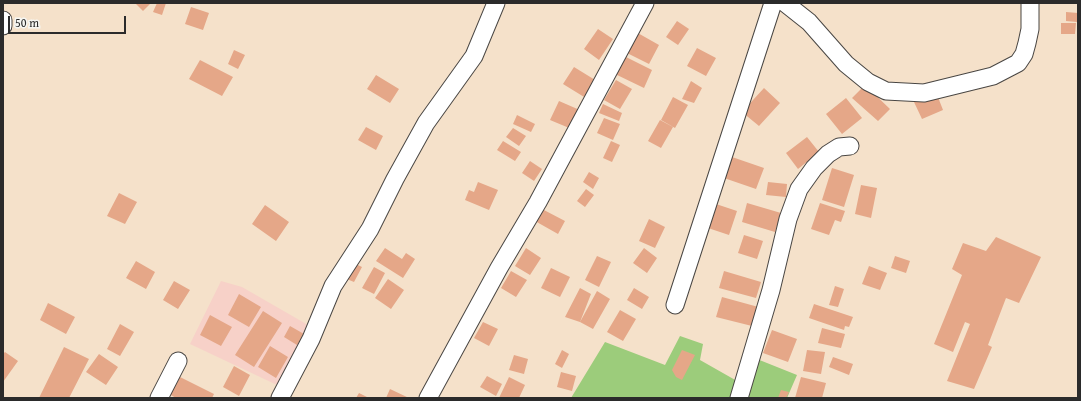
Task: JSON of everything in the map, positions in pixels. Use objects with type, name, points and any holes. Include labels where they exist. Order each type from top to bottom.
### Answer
[{"type":"street","points":[[280,398],[311,339],[333,286],[370,229],[395,179],[426,123],[474,56],[496,3]]},
{"type":"street","points":[[428,398],[499,268],[542,195],[645,3]]},
{"type":"street","points":[[675,305],[773,3]]},
{"type":"street","points":[[785,3],[809,22],[846,64],[868,82],[886,91],[924,93],[993,76],[1018,63],[1024,54],[1030,29],[1030,3]]},
{"type":"street","points":[[3,20],[3,26]]},
{"type":"street","points":[[739,398],[771,290],[788,219],[798,189],[814,168],[828,154],[839,147],[850,146]]},
{"type":"street","points":[[159,398],[178,361]]},
{"type":"shaded area","points":[[221,281],[242,287],[308,325],[304,341],[277,385],[190,344]]},
{"type":"green space","points":[[680,336],[703,344],[700,360],[737,381],[735,398],[571,398],[605,342],[665,365]]},
{"type":"green space","points":[[757,359],[797,375],[787,398],[744,398]]},
{"type":"building","points":[[135,3],[151,3],[143,11]]},
{"type":"building","points":[[157,3],[166,3],[162,15],[153,12]]},
{"type":"building","points":[[191,7],[209,13],[203,30],[185,24]]},
{"type":"building","points":[[1066,12],[1078,13],[1077,22],[1066,21]]},
{"type":"building","points":[[677,21],[689,29],[678,45],[666,37]]},
{"type":"building","points":[[1061,23],[1076,23],[1075,34],[1061,34]]},
{"type":"building","points":[[598,29],[613,39],[599,60],[584,49]]},
{"type":"building","points":[[636,32],[659,45],[649,64],[625,52]]},
{"type":"building","points":[[697,48],[716,58],[706,76],[687,66]]},
{"type":"building","points":[[234,50],[245,55],[238,69],[228,64]]},
{"type":"building","points":[[624,56],[652,70],[644,88],[615,74]]},
{"type":"building","points":[[200,60],[233,77],[222,96],[189,79]]},
{"type":"building","points":[[574,67],[600,83],[589,100],[563,84]]},
{"type":"building","points":[[376,75],[399,89],[390,103],[367,89]]},
{"type":"building","points":[[616,80],[632,89],[620,109],[604,100]]},
{"type":"building","points":[[691,81],[702,88],[694,103],[682,99]]},
{"type":"building","points":[[865,85],[890,109],[878,121],[852,98]]},
{"type":"building","points":[[764,88],[780,103],[759,126],[742,112]]},
{"type":"building","points":[[936,92],[943,110],[922,119],[914,102]]},
{"type":"building","points":[[673,97],[688,105],[675,128],[661,120]]},
{"type":"building","points":[[846,98],[862,118],[842,134],[826,114]]},
{"type":"building","points":[[559,101],[582,111],[574,130],[550,120]]},
{"type":"building","points":[[603,104],[622,113],[619,121],[599,113]]},
{"type":"building","points":[[517,115],[535,124],[531,132],[513,124]]},
{"type":"building","points":[[604,118],[620,124],[613,140],[597,133]]},
{"type":"building","points":[[660,120],[673,127],[661,148],[648,141]]},
{"type":"building","points":[[366,127],[383,136],[376,150],[358,140]]},
{"type":"building","points":[[513,128],[526,136],[519,146],[506,137]]},
{"type":"building","points":[[807,137],[819,152],[798,169],[786,153]]},
{"type":"building","points":[[503,141],[521,152],[515,161],[497,150]]},
{"type":"building","points":[[611,141],[620,145],[612,162],[603,158]]},
{"type":"building","points":[[732,157],[764,168],[756,189],[724,178]]},
{"type":"building","points":[[530,161],[542,169],[534,181],[522,173]]},
{"type":"building","points":[[832,168],[854,175],[844,207],[822,200]]},
{"type":"building","points":[[589,172],[599,178],[593,189],[583,182]]},
{"type":"building","points":[[478,182],[498,190],[489,210],[465,200],[469,190],[474,192]]},
{"type":"building","points":[[768,182],[787,184],[786,197],[766,195]]},
{"type":"building","points":[[861,185],[877,188],[871,218],[855,214]]},
{"type":"building","points":[[586,189],[594,195],[585,207],[577,201]]},
{"type":"building","points":[[119,193],[137,202],[125,224],[107,216]]},
{"type":"building","points":[[747,203],[781,213],[775,232],[742,222]]},
{"type":"building","points":[[820,203],[845,211],[841,222],[835,220],[829,235],[811,229]]},
{"type":"building","points":[[716,204],[737,211],[729,235],[708,228]]},
{"type":"building","points":[[265,205],[289,222],[276,241],[252,224]]},
{"type":"building","points":[[542,209],[565,221],[558,234],[535,221]]},
{"type":"building","points":[[649,219],[665,227],[655,248],[639,241]]},
{"type":"building","points":[[744,235],[763,241],[757,259],[738,253]]},
{"type":"building","points":[[996,237],[1041,257],[1019,303],[1006,298],[988,345],[992,347],[974,389],[947,381],[970,324],[965,322],[953,352],[934,344],[962,275],[952,269],[963,243],[986,251]]},
{"type":"building","points":[[385,248],[402,259],[406,253],[415,259],[403,278],[376,261]]},
{"type":"building","points":[[526,248],[541,258],[530,275],[515,266]]},
{"type":"building","points":[[644,248],[657,258],[647,273],[633,263]]},
{"type":"building","points":[[597,256],[611,262],[599,287],[585,280]]},
{"type":"building","points":[[895,256],[910,261],[906,273],[891,268]]},
{"type":"building","points":[[136,261],[155,272],[146,289],[126,278]]},
{"type":"building","points":[[350,261],[362,267],[354,282],[342,277]]},
{"type":"building","points":[[869,266],[887,273],[880,290],[862,284]]},
{"type":"building","points":[[374,267],[385,273],[374,294],[362,288]]},
{"type":"building","points":[[551,268],[570,277],[560,297],[541,288]]},
{"type":"building","points":[[511,271],[527,280],[516,297],[501,288]]},
{"type":"building","points":[[724,271],[761,282],[756,298],[719,288]]},
{"type":"building","points":[[388,279],[404,290],[391,309],[375,298]]},
{"type":"building","points":[[174,281],[190,290],[178,309],[163,300]]},
{"type":"building","points":[[835,286],[844,289],[838,307],[829,305]]},
{"type":"building","points":[[580,288],[591,294],[580,322],[565,317]]},
{"type":"building","points":[[634,288],[649,297],[642,309],[627,300]]},
{"type":"building","points":[[597,291],[610,299],[593,329],[580,322]]},
{"type":"building","points":[[239,294],[261,307],[249,327],[228,315]]},
{"type":"building","points":[[722,297],[762,308],[756,327],[716,317]]},
{"type":"building","points":[[48,303],[75,317],[66,334],[40,320]]},
{"type":"building","points":[[814,304],[853,317],[849,327],[845,326],[844,330],[809,318]]},
{"type":"building","points":[[620,310],[636,319],[623,341],[607,332]]},
{"type":"building","points":[[263,311],[282,323],[254,367],[235,355]]},
{"type":"building","points":[[210,315],[232,327],[221,346],[200,335]]},
{"type":"building","points":[[483,322],[498,329],[489,346],[474,338]]},
{"type":"building","points":[[120,324],[134,332],[120,356],[107,349]]},
{"type":"building","points":[[290,326],[304,334],[297,345],[284,337]]},
{"type":"building","points":[[822,328],[845,334],[841,348],[818,343]]},
{"type":"building","points":[[772,330],[797,339],[788,362],[763,353]]},
{"type":"building","points":[[270,346],[288,357],[276,378],[258,367]]},
{"type":"building","points":[[64,347],[89,359],[69,398],[39,398]]},
{"type":"building","points":[[562,350],[569,354],[562,368],[555,364]]},
{"type":"building","points":[[682,350],[695,355],[682,380],[676,377],[672,370]]},
{"type":"building","points":[[807,350],[825,352],[821,374],[803,371]]},
{"type":"building","points":[[5,352],[18,361],[3,382],[3,354]]},
{"type":"building","points":[[99,354],[118,367],[106,385],[86,372]]},
{"type":"building","points":[[514,355],[528,359],[524,374],[509,370]]},
{"type":"building","points":[[833,357],[853,364],[849,375],[829,367]]},
{"type":"building","points":[[234,366],[250,375],[239,396],[223,387]]},
{"type":"building","points":[[561,372],[576,376],[572,391],[557,387]]},
{"type":"building","points":[[178,376],[214,394],[212,398],[176,398],[169,394]]},
{"type":"building","points":[[487,376],[502,384],[496,396],[480,387]]},
{"type":"building","points":[[509,377],[525,385],[519,398],[499,398]]},
{"type":"building","points":[[801,377],[826,383],[822,398],[795,398]]},
{"type":"building","points":[[390,389],[409,398],[386,398]]},
{"type":"building","points":[[781,390],[789,392],[786,398],[778,398]]},
{"type":"building","points":[[359,393],[369,398],[356,398]]}]
